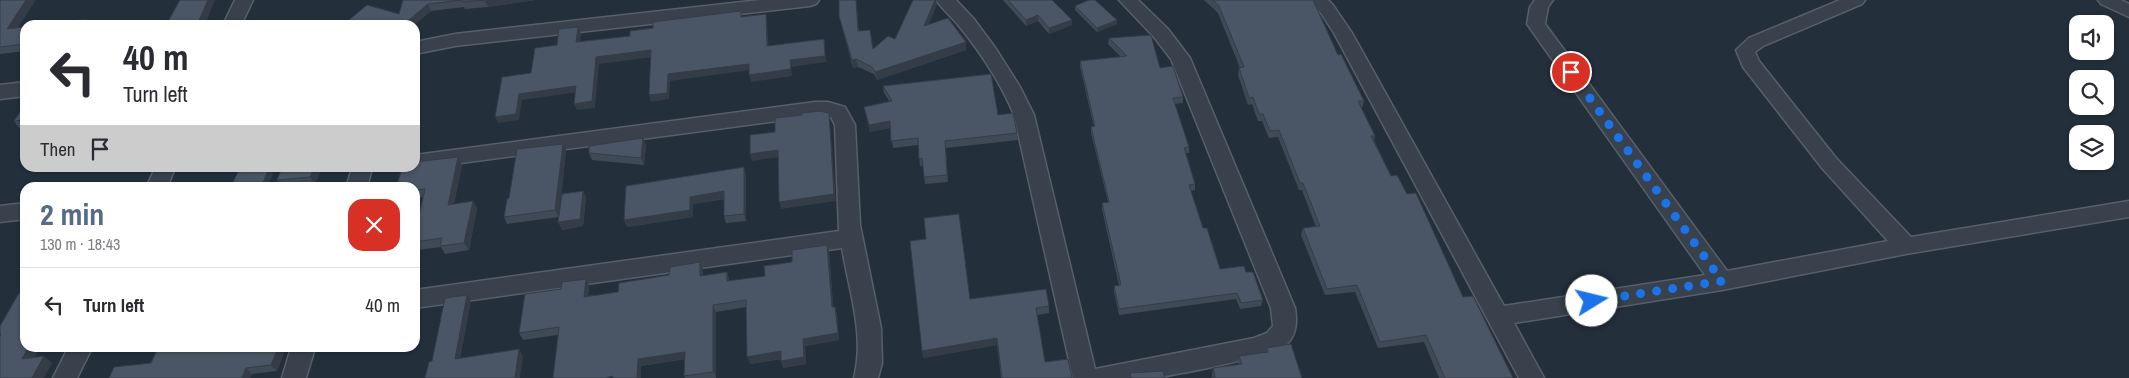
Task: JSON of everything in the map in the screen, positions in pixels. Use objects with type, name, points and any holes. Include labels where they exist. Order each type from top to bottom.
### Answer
[{"type":"street","points":[[234,20],[244,0]]},
{"type":"street","points":[[420,47],[455,40],[810,0]]},
{"type":"street","points":[[945,0],[983,45],[1022,108],[1085,378]]},
{"type":"street","points":[[1098,378],[1272,343],[1281,337],[1285,326],[1283,308],[1180,58],[1161,33],[1128,0]]},
{"type":"street","points":[[1317,0],[1327,9],[1343,32],[1532,378]]},
{"type":"street","points":[[1544,0],[1540,7],[1536,24],[1722,281]]},
{"type":"street","points":[[1856,0],[1756,42],[1745,50],[1750,63],[1829,163],[1906,246]]},
{"type":"street","points":[[2107,0],[2129,11]]},
{"type":"street","points":[[0,92],[20,90]]},
{"type":"street","points":[[420,161],[814,109],[828,109],[838,112],[845,125],[851,238],[872,348],[870,368],[866,378]]},
{"type":"street","points":[[1498,316],[1722,281],[1906,246],[2129,209]]},
{"type":"street","points":[[0,214],[20,212]]},
{"type":"street","points":[[420,298],[851,238]]},
{"type":"street","points":[[65,378],[78,352]]},
{"type":"street","points":[[294,378],[302,352]]},
{"type":"building","points":[[0,0],[26,0],[7,29],[20,28],[20,45],[0,47]]},
{"type":"building","points":[[180,0],[208,0],[199,20],[169,20]]},
{"type":"building","points":[[403,0],[462,0],[428,4],[409,20],[349,20],[367,5],[399,14]]},
{"type":"building","points":[[462,0],[489,0],[462,2]]},
{"type":"building","points":[[839,0],[856,0],[858,31],[870,30],[873,49],[888,36],[895,39],[913,0],[935,0],[924,26],[948,18],[966,42],[875,72],[872,67],[856,59],[852,60],[839,16]]},
{"type":"building","points":[[1008,0],[1052,0],[1072,20],[1049,28],[1038,15],[1026,20]]},
{"type":"building","points":[[1089,0],[1095,0],[1117,20],[1097,28],[1075,6]]},
{"type":"building","points":[[1213,0],[1313,0],[1338,55],[1341,54],[1364,101],[1358,101],[1375,136],[1371,136],[1391,176],[1397,175],[1407,194],[1416,193],[1463,297],[1473,296],[1513,378],[1445,378],[1426,335],[1380,342],[1357,285],[1327,289],[1303,228],[1320,226],[1303,183],[1300,183],[1279,130],[1270,131],[1263,114],[1259,114],[1253,97],[1249,98],[1239,68],[1244,67],[1219,6]]},
{"type":"building","points":[[741,11],[741,17],[766,14],[767,46],[824,39],[825,56],[790,60],[791,69],[749,75],[749,64],[668,74],[667,93],[649,95],[651,50],[596,57],[592,101],[574,104],[576,86],[519,94],[516,114],[495,117],[502,77],[531,73],[535,48],[557,45],[559,29],[578,27],[576,42],[630,36],[630,31],[653,28],[653,22]]},
{"type":"building","points":[[1151,35],[1160,68],[1173,66],[1183,97],[1173,98],[1189,147],[1184,148],[1195,184],[1189,185],[1203,228],[1207,228],[1220,269],[1244,266],[1246,272],[1253,272],[1263,300],[1241,303],[1237,293],[1119,309],[1114,286],[1121,285],[1102,203],[1109,202],[1091,127],[1095,126],[1080,61],[1127,56],[1109,38]]},
{"type":"building","points":[[991,74],[998,115],[1013,113],[1017,133],[945,141],[947,175],[924,177],[922,158],[919,159],[918,138],[891,141],[890,121],[869,125],[864,107],[892,101],[883,86]]},
{"type":"building","points":[[819,111],[829,113],[834,194],[779,202],[778,150],[750,154],[750,135],[775,132],[775,118]]},
{"type":"building","points":[[20,112],[20,120],[14,121]]},
{"type":"building","points":[[643,138],[641,158],[589,153],[589,146]]},
{"type":"building","points":[[563,144],[555,210],[504,217],[517,149]]},
{"type":"building","points":[[458,157],[448,205],[473,201],[464,243],[440,246],[442,238],[420,241],[420,211],[425,189],[420,190],[420,182],[398,182],[401,172],[420,172],[420,161]]},
{"type":"building","points":[[744,167],[744,214],[724,216],[724,191],[690,197],[690,210],[624,220],[626,186]]},
{"type":"building","points":[[238,172],[267,172],[263,182],[233,182]]},
{"type":"building","points":[[280,172],[312,172],[310,177],[277,180]]},
{"type":"building","points":[[583,191],[580,219],[558,222],[562,194]]},
{"type":"building","points":[[959,214],[970,299],[1046,289],[1049,306],[1036,308],[1045,362],[1068,359],[1072,378],[1002,378],[997,338],[922,351],[910,241],[926,239],[924,218]]},
{"type":"building","points":[[827,245],[832,307],[835,307],[838,333],[803,339],[804,357],[781,361],[781,351],[747,357],[746,300],[713,305],[713,372],[684,376],[685,352],[638,359],[637,378],[613,378],[613,376],[605,378],[553,378],[559,327],[519,333],[525,294],[561,289],[562,282],[586,279],[584,297],[618,292],[619,283],[669,275],[670,267],[700,262],[700,276],[727,272],[727,281],[765,276],[764,266],[792,262],[792,250]]},
{"type":"building","points":[[20,293],[20,352],[26,352],[22,359],[44,356],[32,378],[0,378],[0,326]]},
{"type":"building","points":[[467,295],[455,359],[519,349],[515,378],[425,378],[429,362],[432,361],[445,298]]},
{"type":"building","points":[[1291,344],[1302,378],[1211,378],[1215,377],[1213,368],[1242,364],[1239,356],[1268,352],[1267,348]]},
{"type":"building","points":[[156,352],[276,352],[271,365],[246,368],[242,378],[109,378],[114,367],[151,363]]},
{"type":"building","points":[[1163,371],[1165,378],[1131,378],[1130,373]]},
{"type":"route","points":[[1571,72],[1722,281],[1592,301]]}]
